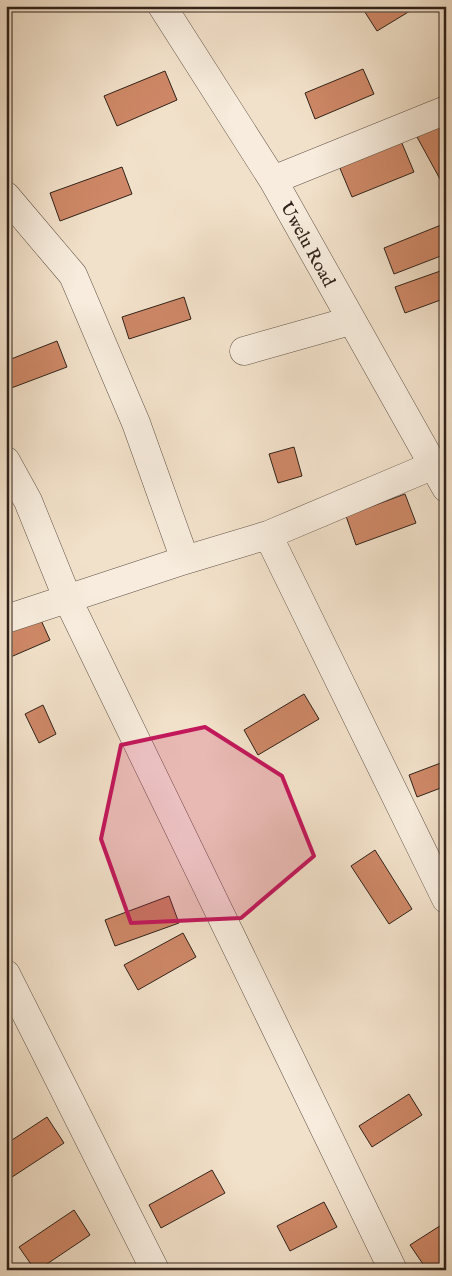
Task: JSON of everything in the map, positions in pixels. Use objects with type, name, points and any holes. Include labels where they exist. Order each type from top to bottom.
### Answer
[{"type":"street","name":"Uwelu Road","points":[[162,6],[272,180],[440,477]]},
{"type":"street","points":[[272,180],[446,110]]},
{"type":"street","points":[[6,196],[73,275],[136,423],[185,560]]},
{"type":"street","points":[[244,351],[350,320]]},
{"type":"street","points":[[6,461],[28,501],[68,600],[393,1270]]},
{"type":"street","points":[[6,620],[440,477]]},
{"type":"street","points":[[268,535],[446,899]]},
{"type":"street","points":[[6,974],[155,1270]]},
{"type":"highlighted area","points":[[205,727],[282,776],[314,856],[241,918],[131,923],[101,839],[121,745]]},
{"type":"building","points":[[361,6],[407,6],[410,11],[377,31]]},
{"type":"building","points":[[363,69],[374,94],[315,119],[305,93]]},
{"type":"building","points":[[165,71],[177,100],[117,126],[104,96]]},
{"type":"building","points":[[446,122],[446,190],[417,137]]},
{"type":"building","points":[[401,141],[414,172],[352,197],[339,166]]},
{"type":"building","points":[[122,167],[132,194],[60,221],[50,193]]},
{"type":"building","points":[[446,223],[446,254],[394,274],[384,248]]},
{"type":"building","points":[[446,269],[446,298],[405,313],[395,287]]},
{"type":"building","points":[[184,297],[191,319],[129,339],[122,317]]},
{"type":"building","points":[[57,341],[67,367],[6,390],[6,361]]},
{"type":"building","points":[[294,447],[302,476],[278,483],[269,454]]},
{"type":"building","points":[[405,494],[416,523],[356,545],[346,516]]},
{"type":"building","points":[[40,618],[50,640],[6,659],[6,633]]},
{"type":"building","points":[[304,694],[319,719],[258,755],[244,730]]},
{"type":"building","points":[[43,705],[56,734],[39,743],[25,714]]},
{"type":"building","points":[[446,761],[446,786],[417,797],[409,775]]},
{"type":"building","points":[[375,850],[412,909],[389,924],[351,866]]},
{"type":"building","points":[[169,896],[179,923],[115,946],[105,920]]},
{"type":"building","points":[[183,933],[196,957],[138,990],[124,965]]},
{"type":"building","points":[[409,1094],[422,1115],[372,1147],[359,1126]]},
{"type":"building","points":[[47,1117],[64,1143],[6,1181],[6,1144]]},
{"type":"building","points":[[212,1170],[225,1193],[161,1228],[149,1205]]},
{"type":"building","points":[[324,1202],[337,1227],[290,1251],[277,1226]]},
{"type":"building","points":[[74,1210],[90,1235],[38,1270],[35,1270],[19,1247]]},
{"type":"building","points":[[446,1222],[446,1270],[427,1270],[410,1245]]}]
